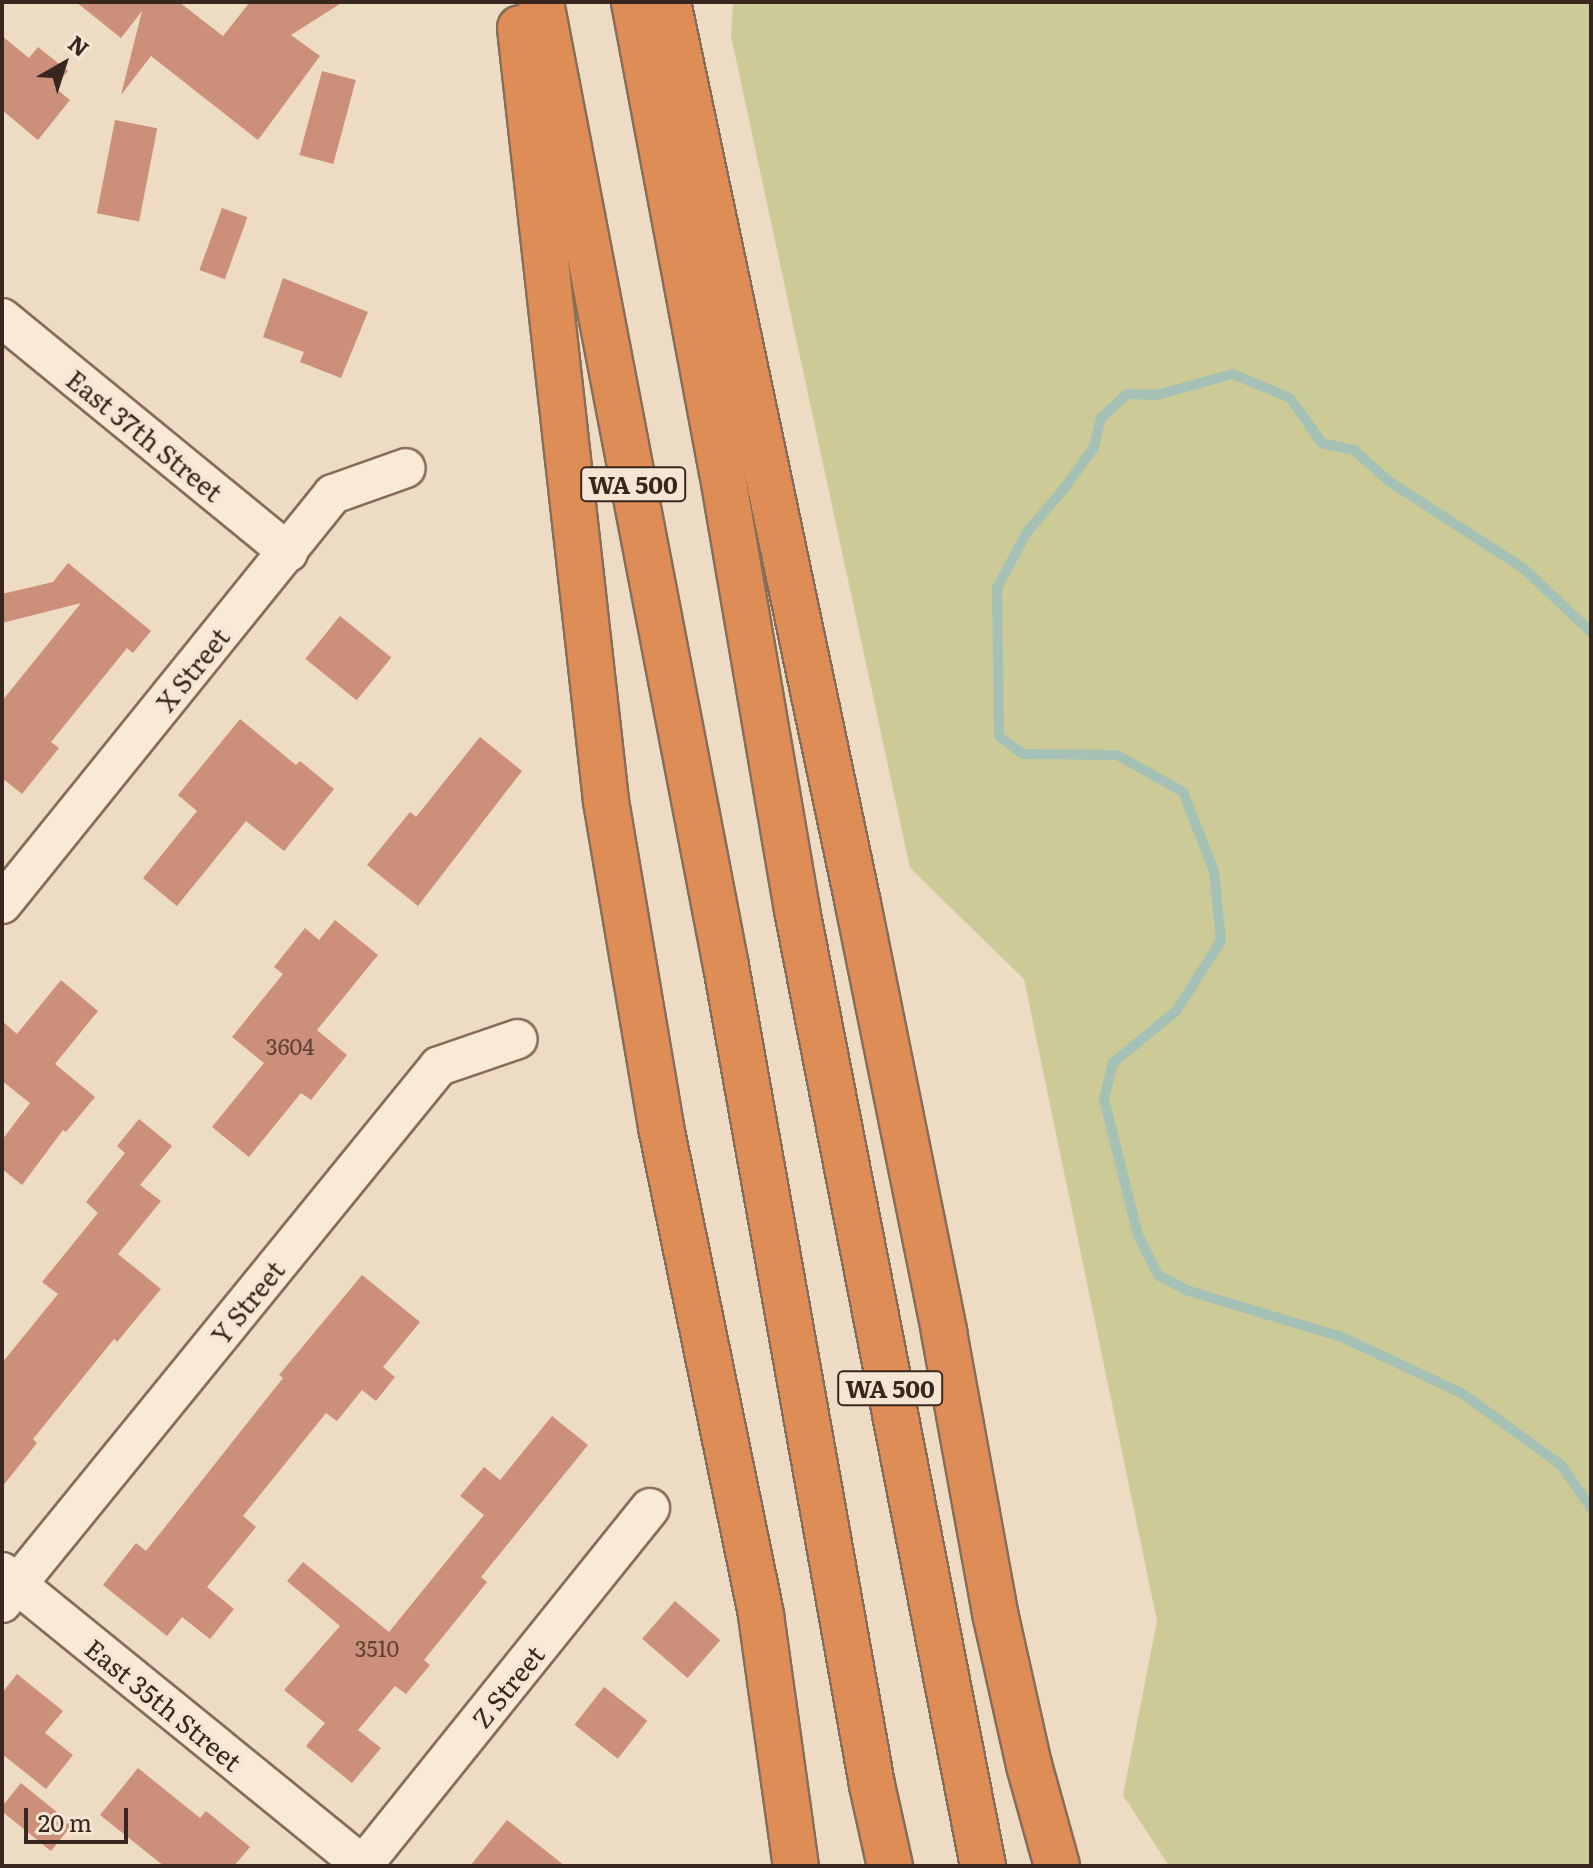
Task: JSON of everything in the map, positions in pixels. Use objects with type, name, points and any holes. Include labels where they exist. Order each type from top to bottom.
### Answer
[{"type":"highway","points":[[517,2],[606,801],[661,1127],[761,1615],[796,1866]]},
{"type":"highway","name":"WA 500","points":[[541,2],[726,966],[869,1770],[890,1866]]},
{"type":"highway","name":"WA 500","points":[[634,2],[722,471],[797,910],[983,1866]]},
{"type":"highway","points":[[668,2],[858,904],[944,1332],[995,1613],[1029,1765],[1057,1866]]},
{"type":"street","name":"East 37th Street","points":[[2,318],[288,552]]},
{"type":"street","name":"X Street","points":[[2,904],[333,494],[406,468]]},
{"type":"street","name":"Y Street","points":[[7,1586],[439,1066],[518,1039]]},
{"type":"street","name":"Z Street","points":[[364,1866],[650,1508]]},
{"type":"street","name":"East 35th Street","points":[[7,1586],[364,1866]]},
{"type":"shaded area","points":[[733,2],[1591,2],[1591,1866],[1169,1866],[1123,1795],[1157,1621],[1024,979],[910,868],[731,36]]},
{"type":"building","points":[[76,2],[179,2],[223,36],[250,2],[343,2],[291,35],[320,56],[258,140],[151,56],[121,95],[142,11],[121,38]]},
{"type":"building","points":[[2,36],[29,58],[38,47],[68,71],[54,87],[70,100],[38,140],[2,110]]},
{"type":"building","points":[[322,71],[356,80],[333,164],[299,155]]},
{"type":"building","points":[[115,120],[157,128],[139,221],[97,213]]},
{"type":"building","points":[[222,208],[247,217],[225,279],[199,270]]},
{"type":"building","points":[[283,278],[368,312],[341,378],[300,362],[304,352],[263,337]]},
{"type":"building","points":[[68,563],[151,631],[133,653],[127,648],[51,742],[59,748],[22,794],[2,778],[2,701],[81,603],[2,623],[2,594],[53,582]]},
{"type":"building","points":[[340,616],[391,658],[357,700],[305,659]]},
{"type":"building","points":[[240,719],[296,765],[300,761],[334,789],[284,851],[246,821],[177,906],[143,878],[197,811],[178,795]]},
{"type":"building","points":[[480,737],[522,771],[418,906],[367,865],[410,812],[416,817]]},
{"type":"building","points":[[335,920],[378,955],[317,1030],[347,1055],[311,1100],[301,1093],[249,1157],[212,1127],[264,1063],[232,1037],[283,974],[274,967],[305,928],[319,940]]},
{"type":"building","points":[[61,980],[98,1011],[55,1064],[95,1097],[66,1132],[63,1130],[22,1185],[2,1169],[2,1140],[30,1103],[2,1081],[2,1021],[17,1034]]},
{"type":"building","points":[[139,1119],[172,1146],[140,1185],[161,1201],[118,1254],[161,1289],[117,1342],[114,1339],[33,1439],[37,1443],[2,1487],[2,1363],[58,1294],[42,1282],[98,1213],[86,1202],[125,1153],[117,1146]]},
{"type":"building","points":[[362,1275],[420,1322],[383,1367],[395,1377],[376,1401],[362,1390],[337,1421],[326,1413],[243,1516],[256,1527],[207,1587],[234,1609],[210,1639],[182,1617],[167,1636],[103,1585],[136,1543],[146,1551],[283,1378],[279,1375]]},
{"type":"building","points":[[552,1416],[588,1445],[481,1577],[487,1582],[424,1660],[430,1665],[406,1694],[395,1686],[358,1730],[381,1748],[352,1783],[306,1746],[325,1723],[284,1690],[340,1626],[287,1581],[303,1562],[389,1632],[484,1515],[460,1496],[484,1467],[500,1480]]},
{"type":"building","points":[[675,1601],[720,1640],[687,1678],[642,1639]]},
{"type":"building","points":[[17,1674],[63,1711],[45,1733],[73,1755],[46,1789],[2,1754],[2,1693]]},
{"type":"building","points":[[604,1687],[647,1721],[618,1759],[574,1725]]},
{"type":"building","points":[[138,1768],[200,1818],[206,1811],[250,1847],[234,1866],[164,1866],[100,1815]]},
{"type":"building","points":[[21,1783],[72,1825],[51,1851],[2,1811],[2,1806]]},
{"type":"building","points":[[507,1820],[565,1866],[470,1866]]},
{"type":"waterway","points":[[1591,632],[1523,568],[1390,482],[1354,450],[1322,443],[1290,398],[1233,374],[1157,395],[1127,394],[1101,418],[1094,447],[1027,532],[997,588],[999,736],[1023,754],[1117,755],[1183,792],[1214,871],[1221,941],[1176,1011],[1113,1063],[1104,1099],[1138,1235],[1158,1275],[1186,1290],[1342,1337],[1463,1394],[1561,1465],[1591,1508]]}]
